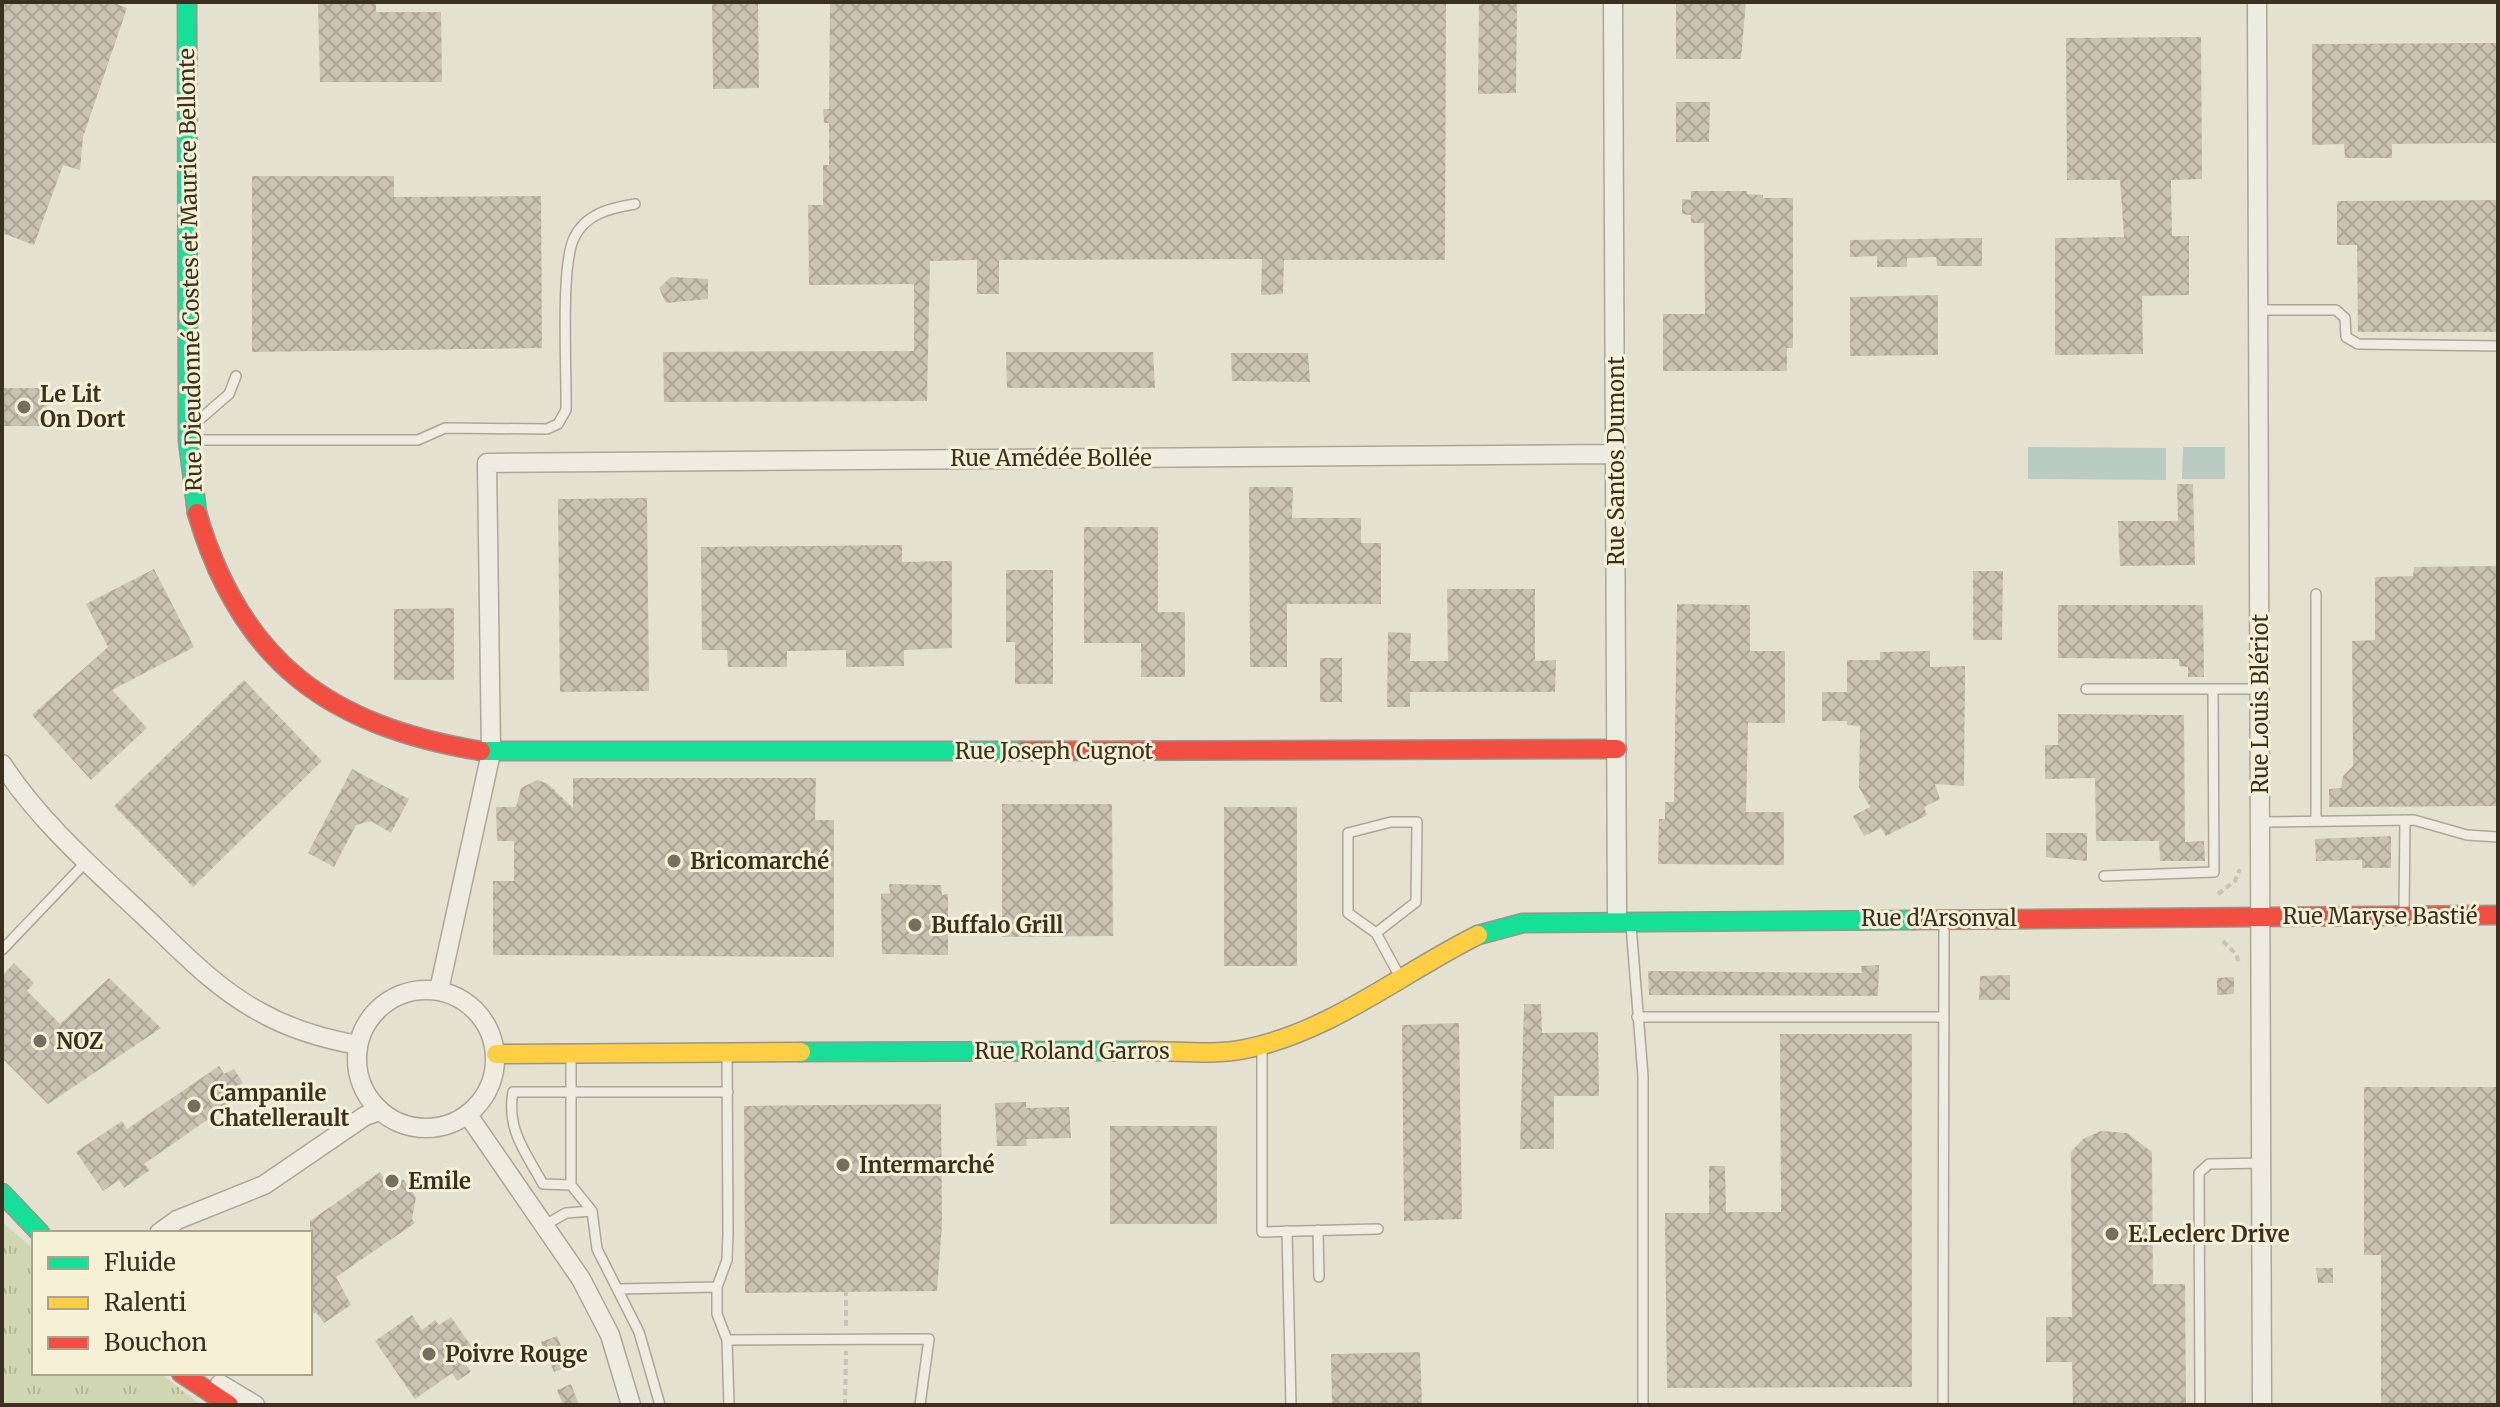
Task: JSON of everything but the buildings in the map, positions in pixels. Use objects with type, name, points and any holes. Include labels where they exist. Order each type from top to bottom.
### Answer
[{"type":"street","name":"Rue Dieudonné Costes et Maurice Bellonte","points":[[187,2],[188,435],[194,511],[210,560],[233,606],[270,654],[314,694],[360,721],[409,740],[491,753]]},
{"type":"street","name":"Rue Santos Dumont","points":[[1613,2],[1617,749],[1624,919]]},
{"type":"street","name":"Rue Louis Blériot","points":[[2257,2],[2262,1405]]},
{"type":"street","name":"Rue Amédée Bollée","points":[[491,753],[487,463],[1615,454]]},
{"type":"street","name":"Rue Joseph Cugnot","points":[[491,753],[1617,749]]},
{"type":"street","points":[[439,990],[491,753]]},
{"type":"street","points":[[2,764],[46,820],[189,961],[260,1012],[303,1032],[358,1045]]},
{"type":"street","name":"Rue Maryse Bastié","points":[[2261,916],[2498,915]]},
{"type":"street","name":"Rue d'Arsonval","points":[[1624,919],[2261,916]]},
{"type":"street","name":"Rue Roland Garros","points":[[496,1054],[1211,1050],[1262,1047],[1311,1026],[1475,936],[1506,924],[1624,919]]},
{"type":"street","points":[[418,989],[439,990],[461,998],[479,1013],[491,1032],[496,1054],[494,1077],[484,1099],[468,1115],[433,1129],[395,1122],[379,1111],[365,1092],[357,1069],[358,1045],[365,1024],[379,1007],[397,995],[418,989]]},
{"type":"street","points":[[162,1231],[177,1220],[264,1185],[365,1116],[379,1111]]},
{"type":"street","points":[[468,1115],[545,1225],[596,1306],[614,1345],[629,1402]]},
{"type":"street","points":[[2,1193],[38,1231]]},
{"type":"street","points":[[2,1213],[32,1242]]},
{"type":"street","points":[[184,1375],[229,1405]]},
{"type":"street","points":[[207,1375],[255,1405]]},
{"type":"lane","points":[[188,435],[418,440],[445,428],[547,429],[558,424],[566,410],[567,271],[573,239],[587,220],[608,208],[635,204]]},
{"type":"lane","points":[[2259,310],[2336,310],[2345,318],[2346,337],[2358,344],[2498,346]]},
{"type":"lane","points":[[188,435],[229,394],[236,376]]},
{"type":"lane","points":[[2316,594],[2316,821]]},
{"type":"lane","points":[[2086,689],[2260,689]]},
{"type":"lane","points":[[2104,876],[2214,872],[2213,690]]},
{"type":"lane","points":[[2404,916],[2405,820]]},
{"type":"lane","points":[[2261,822],[2405,820],[2427,822],[2467,835],[2498,837]]},
{"type":"lane","points":[[1376,933],[1416,902],[1417,822],[1391,822],[1348,833],[1348,913],[1376,933],[1400,977]]},
{"type":"lane","points":[[2,950],[86,862]]},
{"type":"lane","points":[[1943,1405],[1944,918]]},
{"type":"lane","points":[[1624,919],[1643,1076],[1643,1405]]},
{"type":"lane","points":[[1637,1017],[1944,1017]]},
{"type":"lane","points":[[1262,1047],[1262,1232],[1378,1229]]},
{"type":"lane","points":[[727,1053],[727,1260],[717,1287],[717,1314],[727,1340],[729,1405]]},
{"type":"lane","points":[[571,1054],[571,1185],[592,1211],[597,1249],[639,1332],[660,1405]]},
{"type":"lane","points":[[571,1185],[543,1184],[511,1128],[509,1111],[513,1092],[728,1092]]},
{"type":"lane","points":[[2200,1405],[2199,1173],[2209,1164],[2262,1163]]},
{"type":"lane","points":[[545,1225],[566,1213],[592,1211]]},
{"type":"lane","points":[[1318,1230],[1319,1277]]},
{"type":"lane","points":[[1287,1231],[1291,1405]]},
{"type":"lane","points":[[618,1289],[717,1287]]},
{"type":"lane","points":[[727,1340],[929,1339],[920,1405]]},
{"type":"path","points":[[2195,917],[2198,899],[2229,888],[2240,872],[2241,860],[2261,845]]},
{"type":"path","points":[[2219,939],[2236,954],[2241,972]]},
{"type":"green space","points":[[2,1222],[32,1247],[32,1375],[163,1375],[201,1405],[2,1405]]},
{"type":"shaded area","points":[[2028,447],[2166,448],[2166,480],[2028,479]]},
{"type":"shaded area","points":[[2183,447],[2225,447],[2225,479],[2182,479]]},
{"type":"traffic: fast","points":[[187,2],[188,440],[197,513]]},
{"type":"traffic: fast","points":[[481,751],[1023,751]]},
{"type":"traffic: fast","points":[[1478,935],[1523,923],[1914,920]]},
{"type":"traffic: fast","points":[[801,1052],[1140,1051]]},
{"type":"traffic: fast","points":[[2,1193],[38,1231]]},
{"type":"traffic: slow","points":[[1140,1051],[1220,1052],[1277,1041],[1365,1000],[1478,935]]},
{"type":"traffic: slow","points":[[496,1054],[801,1052]]},
{"type":"traffic: jam","points":[[197,513],[216,565],[239,610],[266,648],[299,679],[336,704],[379,724],[427,740],[481,751]]},
{"type":"traffic: jam","points":[[1023,751],[1617,749]]},
{"type":"traffic: jam","points":[[1914,920],[2498,915]]},
{"type":"traffic: jam","points":[[184,1375],[229,1405]]},
{"type":"place","name":"Le Lit On Dort","points":[[24,407]]},
{"type":"place","name":"Bricomarché","points":[[674,861]]},
{"type":"place","name":"Buffalo Grill","points":[[915,925]]},
{"type":"place","name":"NOZ","points":[[40,1041]]},
{"type":"place","name":"Campanile Chatellerault","points":[[194,1106]]},
{"type":"place","name":"Intermarché","points":[[843,1165]]},
{"type":"place","name":"Emile","points":[[392,1181]]},
{"type":"place","name":"E.Leclerc Drive","points":[[2112,1234]]},
{"type":"place","name":"Poivre Rouge","points":[[429,1354]]}]
